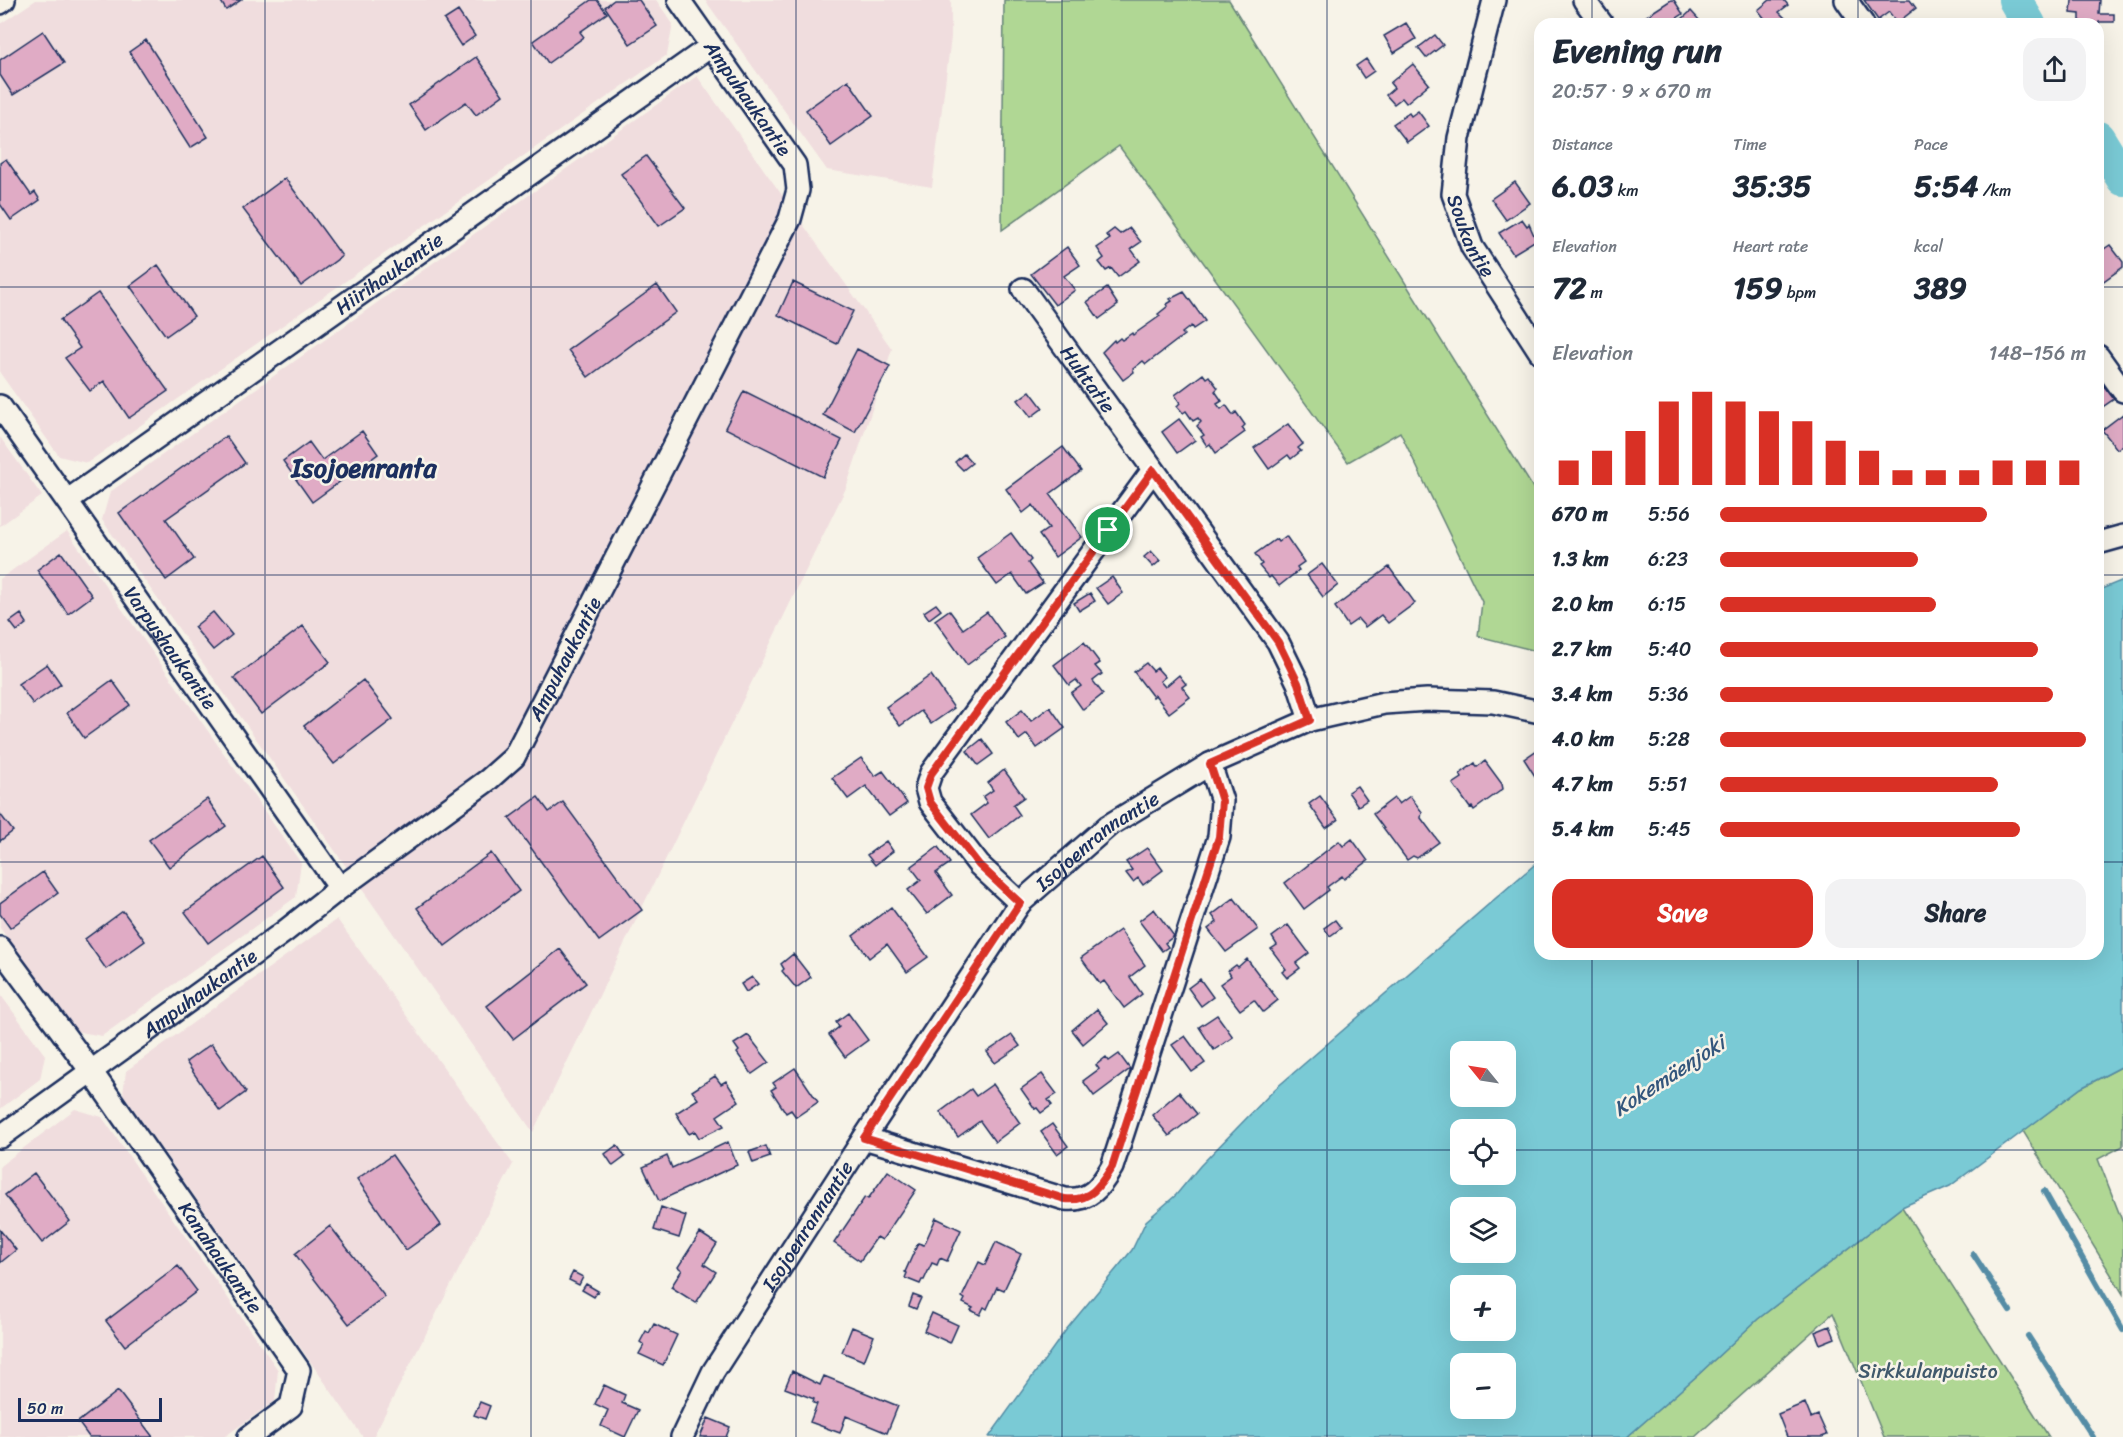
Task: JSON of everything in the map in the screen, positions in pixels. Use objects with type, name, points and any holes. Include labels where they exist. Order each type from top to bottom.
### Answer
[{"type":"street","points":[[0,3],[4,0]]},
{"type":"street","name":"Ampuhaukantie","points":[[0,1137],[284,932],[340,888],[488,780],[514,757],[790,219],[798,190],[795,165],[679,0]]},
{"type":"street","name":"Soukantie","points":[[1494,0],[1459,138],[1453,194],[1472,247],[1534,343]]},
{"type":"street","points":[[1584,0],[1598,18]]},
{"type":"street","points":[[1846,0],[1859,18]]},
{"type":"street","name":"Hiirihaukantie","points":[[68,500],[711,45]]},
{"type":"street","name":"Huhtatie","points":[[1023,289],[1278,642],[1298,683],[1310,720]]},
{"type":"street","points":[[2104,364],[2123,391]]},
{"type":"street","name":"Varpushaukantie","points":[[0,406],[340,888]]},
{"type":"street","points":[[1020,903],[979,865],[930,802],[926,788],[931,774],[1153,470]]},
{"type":"street","points":[[2104,541],[2123,536]]},
{"type":"street","name":"Isojoenrannantie","points":[[682,1437],[713,1372],[864,1138],[1020,903],[1108,826],[1210,764],[1310,720],[1384,703],[1426,699],[1492,702],[1534,711]]},
{"type":"street","points":[[864,1138],[1065,1199],[1077,1201],[1101,1185],[1112,1167],[1219,837],[1222,801],[1210,764]]},
{"type":"street","name":"Kanahaukantie","points":[[0,948],[91,1071],[299,1370],[291,1406],[249,1437]]},
{"type":"shaded area","points":[[36,0],[656,0],[673,24],[667,55],[87,463],[59,456],[0,373],[0,24]]},
{"type":"shaded area","points":[[705,0],[951,0],[951,37],[932,187],[827,170]]},
{"type":"shaded area","points":[[697,76],[892,349],[846,488],[533,1132],[102,520],[110,492]]},
{"type":"shaded area","points":[[0,437],[42,496],[0,526]]},
{"type":"shaded area","points":[[67,531],[301,863],[296,897],[102,1036],[75,1031],[0,928],[0,579]]},
{"type":"shaded area","points":[[337,919],[513,1164],[373,1437],[363,1437],[123,1094],[126,1071]]},
{"type":"shaded area","points":[[0,994],[45,1055],[40,1079],[0,1109]]},
{"type":"shaded area","points":[[75,1109],[102,1117],[278,1370],[275,1401],[224,1437],[0,1437],[0,1166]]},
{"type":"green space","points":[[1004,0],[1229,0],[1534,489],[1534,650],[1478,636],[1482,602],[1400,432],[1348,462],[1119,146],[1002,230]]},
{"type":"green space","points":[[2123,1066],[2123,1146],[2098,1159],[2123,1223],[2123,1294],[2023,1131],[2081,1088]]},
{"type":"green space","name":"Sirkkulanpuisto","points":[[1902,1207],[2049,1437],[1884,1437],[1833,1313],[1695,1437],[1627,1437],[1758,1319]]},
{"type":"water","name":"Kokemäenjoki","points":[[2123,580],[2123,1066],[2081,1088],[1950,1186],[1902,1207],[1758,1319],[1627,1437],[989,1437],[1066,1330],[1132,1250],[1146,1221],[1176,1195],[1200,1166],[1275,1089],[1534,865],[1534,960],[2104,960],[2104,588]]},
{"type":"building","points":[[220,0],[241,0],[226,10]]},
{"type":"building","points":[[591,0],[597,0],[607,13],[580,32],[584,37],[548,63],[533,41]]},
{"type":"building","points":[[614,0],[639,0],[657,26],[630,44],[605,7]]},
{"type":"building","points":[[1671,0],[1674,0],[1683,14],[1677,18],[1645,17]]},
{"type":"building","points":[[1770,0],[1784,0],[1788,5],[1779,12],[1785,18],[1764,18],[1758,10]]},
{"type":"building","points":[[1864,0],[1910,0],[1916,8],[1903,18],[1893,18],[1889,12],[1881,18],[1877,18]]},
{"type":"building","points":[[2072,0],[2100,0],[2099,14],[2114,14],[2114,22],[2104,22],[2104,18],[2080,18],[2080,14],[2071,13]]},
{"type":"building","points":[[458,11],[475,36],[461,46],[444,20]]},
{"type":"building","points":[[1691,11],[1697,18],[1683,18]]},
{"type":"building","points":[[1406,23],[1416,39],[1394,53],[1384,36]]},
{"type":"building","points":[[43,31],[64,63],[13,95],[0,75],[0,60]]},
{"type":"building","points":[[1435,35],[1443,45],[1426,58],[1418,48]]},
{"type":"building","points":[[146,40],[208,137],[190,148],[129,52]]},
{"type":"building","points":[[476,57],[503,95],[476,115],[466,102],[426,130],[409,105]]},
{"type":"building","points":[[1366,59],[1374,71],[1364,78],[1356,66]]},
{"type":"building","points":[[1413,64],[1429,84],[1406,103],[1402,98],[1394,104],[1386,95],[1394,88],[1390,83]]},
{"type":"building","points":[[848,80],[873,116],[831,146],[806,110]]},
{"type":"building","points":[[1418,111],[1429,126],[1407,142],[1393,124],[1409,113],[1411,116]]},
{"type":"building","points":[[646,156],[685,208],[659,226],[621,174]]},
{"type":"building","points":[[6,159],[31,195],[35,192],[40,200],[11,220],[0,204],[0,163]]},
{"type":"building","points":[[285,178],[342,256],[301,286],[243,209]]},
{"type":"building","points":[[1515,182],[1530,203],[1506,220],[1491,199]]},
{"type":"building","points":[[1522,219],[1527,226],[1529,224],[1534,241],[1513,254],[1499,233]]},
{"type":"building","points":[[1130,228],[1141,242],[1131,249],[1140,261],[1118,277],[1111,268],[1106,271],[1099,262],[1104,258],[1097,248],[1110,239],[1106,235],[1114,229],[1120,234]]},
{"type":"building","points":[[2110,245],[2123,262],[2123,267],[2104,281],[2104,249]]},
{"type":"building","points":[[1067,247],[1080,265],[1064,276],[1075,290],[1055,305],[1031,274]]},
{"type":"building","points":[[158,265],[194,316],[166,336],[130,286]]},
{"type":"building","points":[[793,282],[853,311],[837,344],[778,315]]},
{"type":"building","points":[[657,285],[676,312],[588,377],[568,350]]},
{"type":"building","points":[[1107,288],[1118,305],[1099,319],[1087,302]]},
{"type":"building","points":[[1184,292],[1205,321],[1193,329],[1191,326],[1182,333],[1184,335],[1146,364],[1143,361],[1123,380],[1102,352],[1114,340],[1115,342],[1120,338],[1122,340],[1132,333],[1133,335],[1160,316],[1158,314],[1172,301],[1170,299]]},
{"type":"building","points":[[98,293],[168,391],[129,418],[104,381],[90,391],[65,358],[80,348],[60,320]]},
{"type":"building","points":[[857,349],[890,366],[855,432],[823,415]]},
{"type":"building","points":[[1203,374],[1206,378],[1209,376],[1218,388],[1215,391],[1222,401],[1217,404],[1221,409],[1226,405],[1233,415],[1236,412],[1245,425],[1242,428],[1245,432],[1216,453],[1201,437],[1204,435],[1197,426],[1201,422],[1198,418],[1193,421],[1186,411],[1183,413],[1177,406],[1180,403],[1175,395]]},
{"type":"building","points":[[2104,386],[2114,399],[2104,406]]},
{"type":"building","points":[[744,391],[842,440],[823,477],[725,428]]},
{"type":"building","points":[[1030,391],[1043,408],[1031,417],[1018,400]]},
{"type":"building","points":[[2123,414],[2123,445],[2117,449],[2104,433],[2104,428]]},
{"type":"building","points":[[1179,419],[1195,440],[1177,453],[1162,432]]},
{"type":"building","points":[[1288,424],[1303,444],[1298,448],[1301,451],[1291,459],[1288,455],[1269,469],[1254,448]]},
{"type":"building","points":[[362,431],[378,454],[312,502],[283,461],[309,442],[322,460]]},
{"type":"building","points":[[226,436],[245,463],[166,519],[194,559],[166,580],[119,513]]},
{"type":"building","points":[[1063,447],[1081,471],[1050,494],[1082,537],[1055,557],[1039,535],[1049,528],[1033,505],[1023,513],[1006,489]]},
{"type":"building","points":[[964,454],[972,463],[963,470],[955,462]]},
{"type":"building","points":[[1011,533],[1031,560],[1028,563],[1043,583],[1026,594],[1012,574],[997,585],[977,558]]},
{"type":"building","points":[[1286,536],[1304,562],[1297,567],[1299,570],[1279,586],[1259,566],[1262,564],[1255,554],[1276,539],[1278,542]]},
{"type":"building","points":[[1151,551],[1160,561],[1153,567],[1144,557]]},
{"type":"building","points":[[61,552],[92,596],[68,614],[37,570]]},
{"type":"building","points":[[1322,564],[1338,585],[1323,597],[1307,575]]},
{"type":"building","points":[[1389,567],[1415,603],[1388,623],[1381,615],[1365,627],[1358,619],[1348,626],[1335,607]]},
{"type":"building","points":[[1112,577],[1123,593],[1108,604],[1096,588]]},
{"type":"building","points":[[1090,593],[1095,601],[1079,611],[1074,603]]},
{"type":"building","points":[[936,604],[941,610],[929,619],[924,612]]},
{"type":"building","points":[[949,610],[963,629],[987,612],[1005,637],[967,665],[935,620]]},
{"type":"building","points":[[213,612],[232,635],[213,650],[194,627]]},
{"type":"building","points":[[21,614],[27,623],[17,631],[10,622]]},
{"type":"building","points":[[303,626],[330,662],[261,714],[234,678]]},
{"type":"building","points":[[1084,642],[1100,663],[1095,666],[1102,674],[1093,681],[1103,694],[1083,710],[1071,693],[1081,686],[1076,680],[1069,685],[1054,665]]},
{"type":"building","points":[[1146,663],[1153,671],[1157,668],[1165,677],[1160,681],[1165,687],[1179,675],[1186,684],[1182,687],[1190,697],[1169,713],[1134,672]]},
{"type":"building","points":[[47,664],[61,684],[33,704],[18,684]]},
{"type":"building","points":[[931,675],[954,708],[931,724],[921,711],[900,726],[886,707]]},
{"type":"building","points":[[112,680],[130,705],[84,738],[67,713]]},
{"type":"building","points":[[363,680],[393,719],[334,764],[304,726]]},
{"type":"building","points":[[1050,707],[1065,728],[1037,748],[1027,734],[1019,740],[1006,722],[1022,710],[1031,721]]},
{"type":"building","points":[[982,739],[993,754],[978,765],[967,751]]},
{"type":"building","points":[[1534,752],[1534,775],[1524,759]]},
{"type":"building","points":[[861,758],[875,776],[883,771],[907,803],[889,816],[866,786],[848,799],[832,778]]},
{"type":"building","points":[[1485,761],[1502,784],[1503,789],[1474,810],[1470,808],[1453,784],[1462,778],[1460,774],[1475,763],[1477,767]]},
{"type":"building","points":[[1004,770],[1024,797],[1013,805],[1020,815],[989,839],[971,815],[987,803],[983,797],[993,790],[988,783]]},
{"type":"building","points":[[1357,786],[1367,800],[1358,806],[1348,792]]},
{"type":"building","points":[[1320,796],[1338,820],[1326,828],[1309,804]]},
{"type":"building","points":[[1410,796],[1422,812],[1421,818],[1439,842],[1417,858],[1413,856],[1407,860],[1373,814],[1394,798],[1399,804]]},
{"type":"building","points":[[538,797],[549,812],[563,802],[642,910],[599,941],[509,818]]},
{"type":"building","points":[[207,799],[226,826],[169,867],[149,840]]},
{"type":"building","points":[[0,814],[13,831],[0,841]]},
{"type":"building","points":[[1352,839],[1368,861],[1344,879],[1342,876],[1327,887],[1329,890],[1304,909],[1285,883],[1339,841],[1343,846]]},
{"type":"building","points":[[886,841],[893,851],[875,865],[867,855]]},
{"type":"building","points":[[938,847],[950,863],[936,873],[952,895],[927,914],[908,890],[921,880],[911,867]]},
{"type":"building","points":[[1147,848],[1163,870],[1143,885],[1138,878],[1133,882],[1126,873],[1132,870],[1126,862]]},
{"type":"building","points":[[491,853],[519,891],[445,946],[417,908]]},
{"type":"building","points":[[262,856],[284,887],[208,943],[185,912]]},
{"type":"building","points":[[43,872],[58,893],[10,928],[0,914],[0,903]]},
{"type":"building","points":[[1234,898],[1258,929],[1226,952],[1208,929],[1217,922],[1212,915]]},
{"type":"building","points":[[891,907],[928,957],[907,972],[887,944],[869,958],[853,936]]},
{"type":"building","points":[[1154,909],[1174,936],[1165,943],[1168,947],[1162,951],[1139,921]]},
{"type":"building","points":[[123,911],[145,941],[106,969],[85,939]]},
{"type":"building","points":[[1335,920],[1341,928],[1330,936],[1324,928]]},
{"type":"building","points":[[1288,925],[1309,953],[1296,963],[1300,968],[1287,978],[1282,972],[1286,969],[1271,949],[1277,945],[1272,937]]},
{"type":"building","points":[[1120,930],[1145,965],[1130,977],[1142,994],[1124,1008],[1104,981],[1100,984],[1081,958]]},
{"type":"building","points":[[560,949],[586,983],[513,1039],[487,1006]]},
{"type":"building","points":[[793,954],[811,977],[796,988],[782,971],[784,969],[781,964]]},
{"type":"building","points":[[1247,959],[1278,1000],[1263,1012],[1254,1000],[1240,1010],[1220,984],[1231,976],[1228,971],[1236,965],[1238,967]]},
{"type":"building","points":[[752,977],[758,984],[746,992],[741,984]]},
{"type":"building","points":[[1200,979],[1213,997],[1201,1006],[1188,988]]},
{"type":"building","points":[[1097,1009],[1108,1023],[1083,1044],[1072,1030]]},
{"type":"building","points":[[848,1013],[868,1040],[845,1057],[829,1035],[839,1027],[836,1022]]},
{"type":"building","points":[[1217,1015],[1233,1037],[1214,1050],[1199,1027]]},
{"type":"building","points":[[748,1035],[769,1062],[752,1074],[737,1053],[739,1051],[734,1044]]},
{"type":"building","points":[[1012,1035],[1020,1046],[995,1063],[987,1052]]},
{"type":"building","points":[[1185,1036],[1205,1063],[1192,1072],[1172,1045]]},
{"type":"building","points":[[211,1044],[246,1092],[220,1111],[186,1062]]},
{"type":"building","points":[[1119,1054],[1130,1069],[1094,1096],[1083,1081],[1099,1069],[1096,1065],[1106,1057],[1109,1061]]},
{"type":"building","points":[[795,1068],[818,1102],[796,1117],[791,1110],[786,1113],[771,1090],[776,1087],[773,1083]]},
{"type":"building","points":[[1042,1074],[1057,1094],[1048,1100],[1052,1105],[1041,1113],[1037,1108],[1035,1109],[1021,1089]]},
{"type":"building","points":[[715,1076],[721,1084],[726,1081],[739,1101],[717,1116],[724,1126],[699,1138],[695,1131],[689,1134],[676,1113],[698,1099],[692,1091]]},
{"type":"building","points":[[993,1084],[1020,1123],[995,1142],[980,1121],[958,1137],[940,1112],[971,1089],[976,1096]]},
{"type":"building","points":[[1179,1092],[1197,1114],[1169,1136],[1152,1115]]},
{"type":"building","points":[[1052,1124],[1068,1146],[1057,1154],[1041,1132]]},
{"type":"building","points":[[728,1142],[737,1165],[659,1201],[643,1167],[667,1156],[672,1168]]},
{"type":"building","points":[[617,1145],[625,1157],[613,1166],[605,1154]]},
{"type":"building","points":[[766,1146],[770,1157],[753,1163],[749,1152]]},
{"type":"building","points":[[392,1155],[441,1225],[406,1250],[357,1179]]},
{"type":"building","points":[[888,1171],[916,1190],[882,1240],[877,1237],[860,1261],[834,1243],[865,1197],[868,1199]]},
{"type":"building","points":[[34,1173],[70,1221],[42,1243],[5,1195]]},
{"type":"building","points":[[661,1207],[686,1216],[679,1238],[654,1230]]},
{"type":"building","points":[[936,1218],[961,1230],[947,1261],[940,1258],[937,1265],[932,1263],[920,1284],[905,1278],[907,1273],[905,1272],[918,1243],[924,1245]]},
{"type":"building","points":[[330,1226],[385,1297],[349,1324],[295,1254]]},
{"type":"building","points":[[0,1230],[16,1250],[0,1263]]},
{"type":"building","points":[[700,1233],[717,1244],[704,1264],[716,1272],[696,1303],[671,1287],[682,1270],[678,1267]]},
{"type":"building","points":[[996,1242],[1021,1254],[1004,1290],[997,1287],[987,1309],[984,1307],[980,1315],[963,1303],[965,1299],[962,1297],[979,1262],[985,1265]]},
{"type":"building","points":[[178,1266],[197,1291],[125,1346],[106,1321]]},
{"type":"building","points":[[573,1272],[583,1277],[579,1285],[569,1280]]},
{"type":"building","points":[[586,1284],[598,1291],[594,1297],[582,1290]]},
{"type":"building","points":[[913,1295],[921,1298],[916,1309],[909,1306]]},
{"type":"building","points":[[932,1313],[958,1325],[950,1343],[924,1331]]},
{"type":"building","points":[[654,1324],[677,1335],[663,1365],[639,1354],[644,1345],[640,1342],[646,1331],[649,1333]]},
{"type":"building","points":[[1830,1326],[1835,1338],[1820,1344],[1815,1332]]},
{"type":"building","points":[[852,1327],[874,1336],[864,1361],[842,1352]]},
{"type":"building","points":[[792,1371],[820,1385],[824,1376],[898,1406],[887,1433],[846,1416],[840,1433],[810,1422],[817,1404],[813,1403],[814,1399],[785,1388]]},
{"type":"building","points":[[604,1385],[625,1395],[622,1403],[638,1410],[625,1437],[601,1426],[608,1410],[595,1404]]},
{"type":"building","points":[[118,1391],[153,1437],[89,1437],[78,1422]]},
{"type":"building","points":[[480,1402],[490,1406],[485,1419],[474,1415]]},
{"type":"building","points":[[1805,1403],[1811,1418],[1818,1415],[1827,1435],[1787,1437],[1778,1414]]},
{"type":"building","points":[[708,1418],[730,1427],[726,1437],[700,1437]]},
{"type":"waterway","points":[[2015,0],[2026,18]]},
{"type":"waterway","points":[[2104,148],[2123,179]]},
{"type":"waterway","points":[[2044,1191],[2123,1330]]},
{"type":"waterway","points":[[1973,1254],[2010,1311]]},
{"type":"waterway","points":[[2028,1336],[2093,1437]]},
{"type":"district","name":"Isojoenranta","points":[[364,468]]},
{"type":"route","points":[[1153,470],[1278,642],[1298,683],[1310,720],[1210,764],[1222,801],[1219,837],[1112,1167],[1101,1185],[1077,1201],[864,1138],[1020,903],[979,865],[930,802],[926,788],[931,774],[1108,530],[1153,470]]}]
